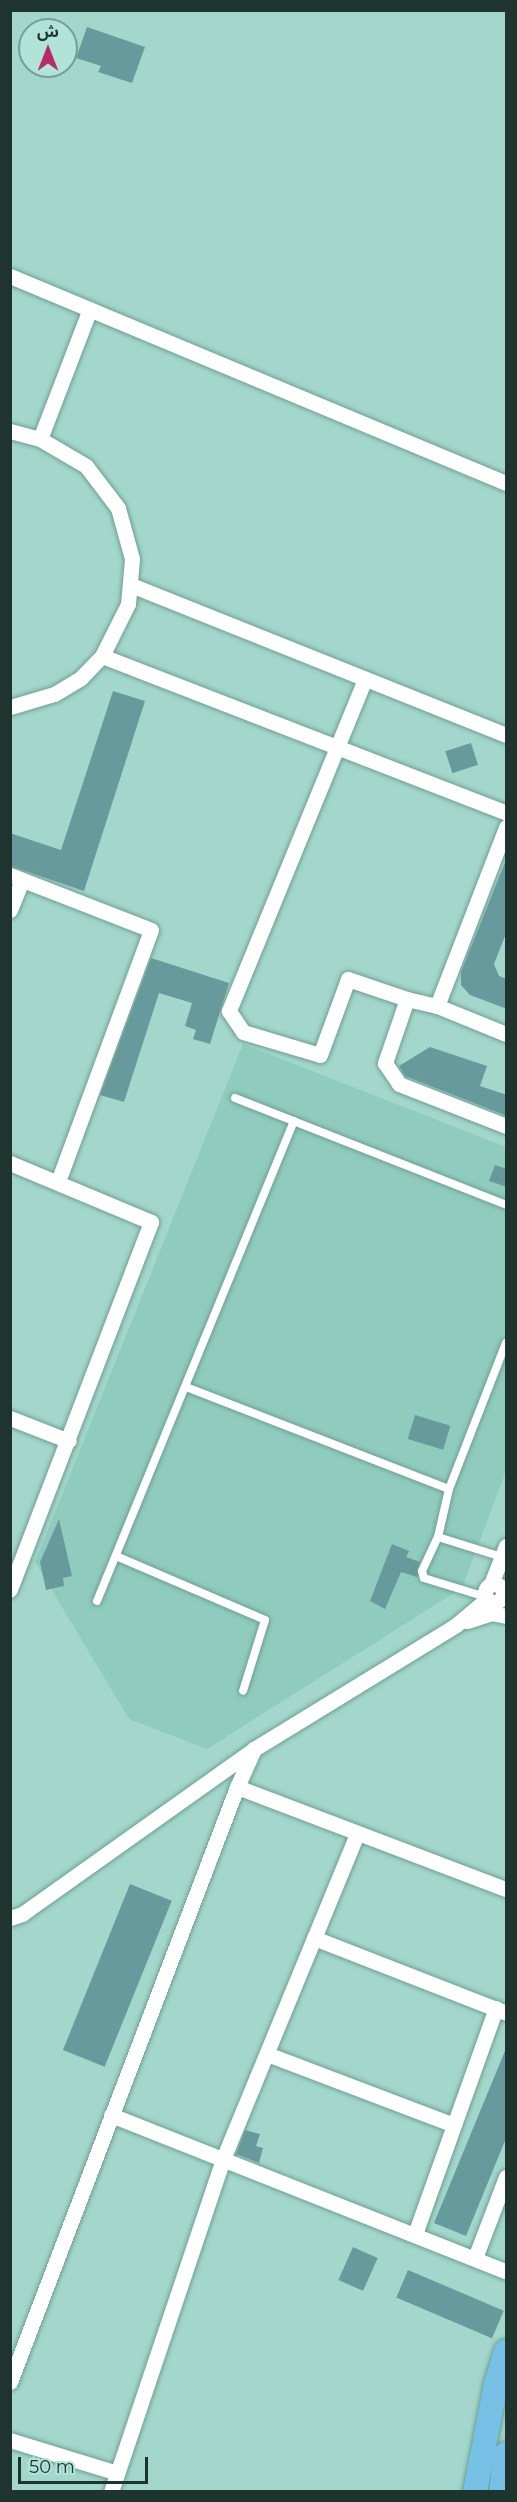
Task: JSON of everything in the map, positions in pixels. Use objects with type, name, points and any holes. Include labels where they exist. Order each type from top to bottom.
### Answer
[{"type":"main road","points":[[475,2492],[496,2384],[507,2351]]},
{"type":"main road","points":[[501,2492],[507,2454]]},
{"type":"street","points":[[10,276],[507,483]]},
{"type":"street","points":[[40,439],[90,309]]},
{"type":"street","points":[[10,431],[40,439],[64,450],[104,485],[127,532],[131,585],[122,622],[102,656],[81,678],[54,694],[10,707]]},
{"type":"street","points":[[131,585],[507,735]]},
{"type":"street","points":[[102,656],[507,813]]},
{"type":"street","points":[[365,679],[336,745],[229,1011],[243,1032],[262,1041],[320,1055],[348,979],[407,999],[437,1006],[507,1034]]},
{"type":"street","points":[[437,1006],[507,827]]},
{"type":"street","points":[[10,910],[16,878],[152,930],[58,1182]]},
{"type":"street","points":[[407,999],[385,1062],[399,1084],[507,1126]]},
{"type":"street","points":[[10,1163],[151,1222],[10,1590]]},
{"type":"street","points":[[10,1418],[69,1441]]},
{"type":"street","points":[[10,1918],[22,1914],[254,1749],[456,1625],[498,1593],[504,1551]]},
{"type":"street","points":[[456,1625],[491,1613],[507,1616]]},
{"type":"street","points":[[10,2382],[237,1787],[254,1749]]},
{"type":"street","points":[[237,1787],[357,1834],[507,1888]]},
{"type":"street","points":[[111,2492],[223,2159],[357,1834]]},
{"type":"street","points":[[314,1938],[501,2010],[454,2125],[415,2234]]},
{"type":"street","points":[[267,2054],[454,2125]]},
{"type":"street","points":[[111,2115],[507,2271]]},
{"type":"street","points":[[475,2258],[507,2177]]},
{"type":"street","points":[[10,2440],[117,2473]]},
{"type":"lane","points":[[235,1098],[507,1204]]},
{"type":"lane","points":[[97,1601],[294,1121]]},
{"type":"lane","points":[[498,1593],[423,1578],[422,1571],[438,1537],[449,1489],[507,1343]]},
{"type":"lane","points":[[186,1386],[449,1489]]},
{"type":"lane","points":[[438,1537],[504,1551]]},
{"type":"lane","points":[[116,1556],[265,1620],[243,1691]]},
{"type":"shaded area","points":[[243,1044],[506,1147],[506,1471],[462,1588],[207,1749],[129,1719],[35,1562]]},
{"type":"building","points":[[87,27],[145,47],[132,83],[98,72],[101,66],[78,59]]},
{"type":"building","points":[[113,691],[145,701],[84,891],[10,866],[10,833],[61,850]]},
{"type":"building","points":[[471,743],[478,765],[452,773],[445,751]]},
{"type":"building","points":[[506,860],[507,931],[494,964],[499,976],[507,979],[507,1009],[470,995],[461,985],[461,972]]},
{"type":"building","points":[[151,958],[229,983],[210,1044],[193,1039],[196,1030],[185,1026],[192,1003],[159,993],[124,1102],[100,1095]]},
{"type":"building","points":[[430,1047],[487,1066],[480,1086],[507,1095],[507,1116],[405,1076],[399,1066]]},
{"type":"building","points":[[495,1165],[507,1169],[507,1187],[489,1181]]},
{"type":"building","points":[[415,1415],[450,1426],[443,1450],[408,1439]]},
{"type":"building","points":[[59,1519],[72,1576],[63,1578],[64,1586],[46,1590],[40,1562]]},
{"type":"building","points":[[392,1544],[409,1551],[406,1557],[420,1562],[417,1577],[401,1572],[385,1609],[370,1601]]},
{"type":"building","points":[[130,1884],[172,1901],[105,2067],[63,2050]]},
{"type":"building","points":[[507,2046],[507,2136],[466,2236],[434,2223]]},
{"type":"building","points":[[245,2130],[260,2134],[256,2146],[263,2148],[259,2163],[236,2154]]},
{"type":"building","points":[[353,2247],[378,2258],[363,2291],[338,2280]]},
{"type":"building","points":[[408,2270],[504,2311],[492,2338],[396,2298]]}]
